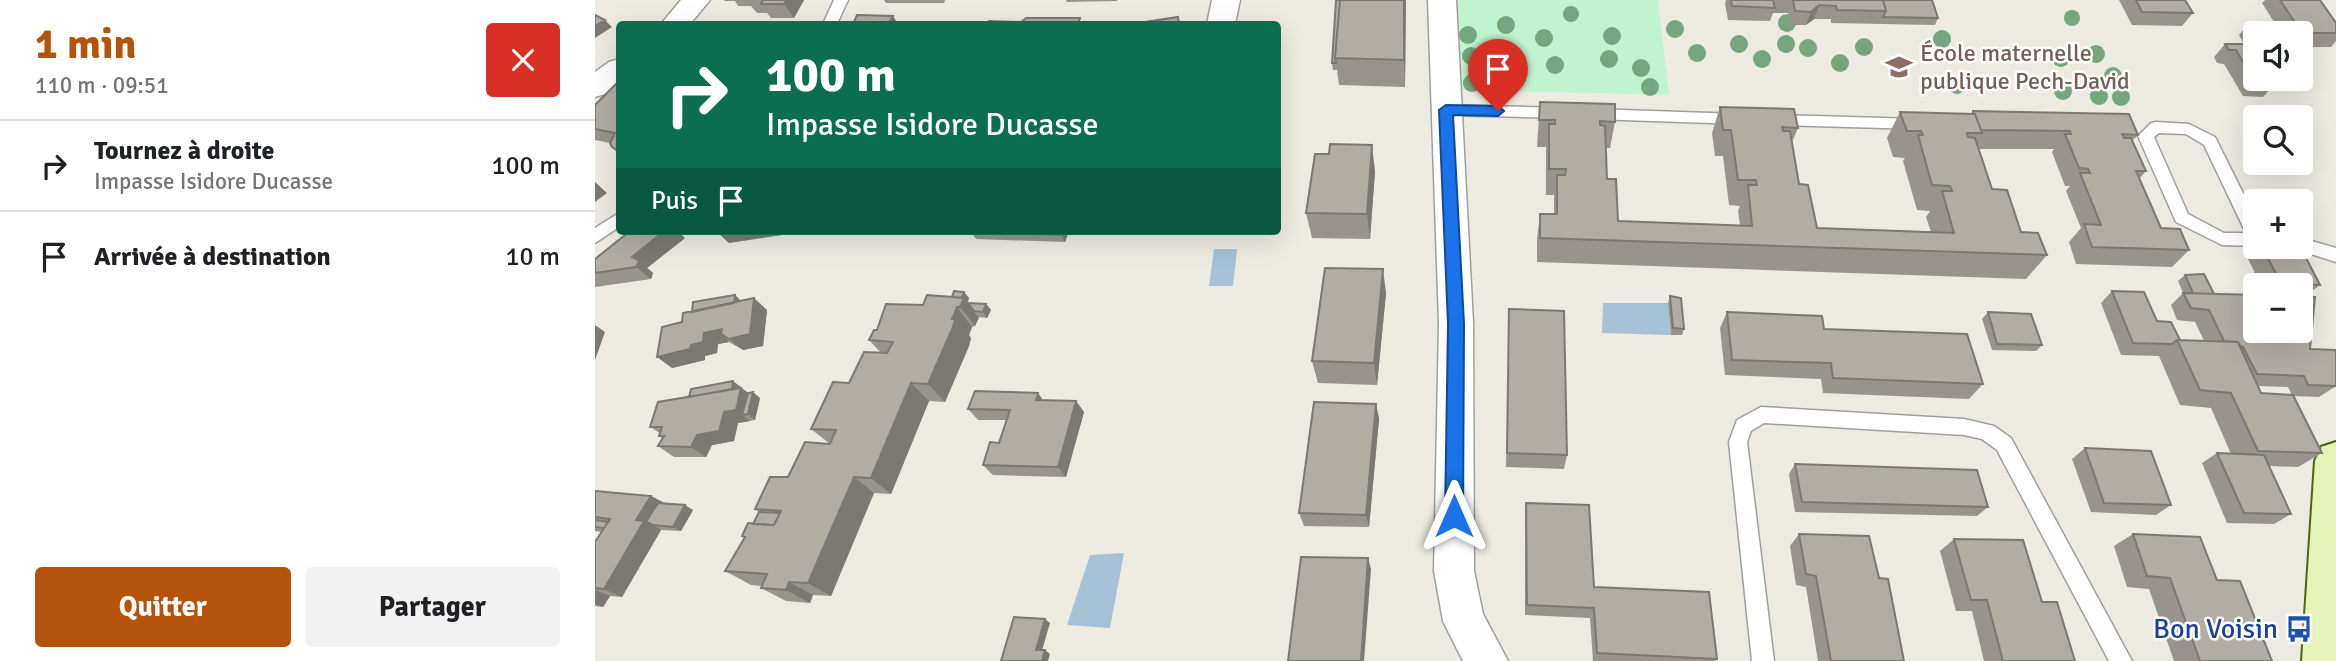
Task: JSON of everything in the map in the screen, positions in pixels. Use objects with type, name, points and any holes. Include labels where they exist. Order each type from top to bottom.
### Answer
[{"type":"street","points":[[677,21],[696,0]]},
{"type":"street","points":[[1222,21],[1226,0]]},
{"type":"street","points":[[1442,0],[1456,324],[1454,571],[1464,621],[1487,661]]},
{"type":"street","points":[[595,87],[616,71]]},
{"type":"street","points":[[2326,661],[2335,482]]},
{"type":"lane","points":[[830,21],[841,0]]},
{"type":"lane","points":[[1446,110],[1927,125]]},
{"type":"lane","points":[[2156,127],[2189,129],[2210,141],[2256,238],[2222,239],[2182,218],[2146,136],[2156,127]]},
{"type":"lane","points":[[595,237],[616,221]]},
{"type":"lane","points":[[2313,248],[2336,255]]},
{"type":"lane","points":[[1763,661],[1738,442],[1744,426],[1761,415],[1964,427],[1987,432],[2004,444],[2121,661]]},
{"type":"green space","points":[[1458,0],[1658,0],[1669,95],[1455,90]]},
{"type":"water","points":[[1214,249],[1237,249],[1233,286],[1209,286]]},
{"type":"water","points":[[1603,303],[1668,303],[1671,335],[1602,333]]},
{"type":"water","points":[[1124,553],[1110,628],[1067,625],[1090,555]]},
{"type":"building","points":[[763,0],[787,0],[784,4],[761,4]]},
{"type":"building","points":[[1336,0],[1340,0],[1336,63],[1332,63]]},
{"type":"building","points":[[1340,0],[1404,0],[1404,60],[1335,58]]},
{"type":"building","points":[[1731,0],[1773,0],[1775,8],[1732,6]]},
{"type":"building","points":[[1793,0],[1883,0],[1886,11],[1837,10],[1836,6],[1819,5],[1811,12],[1795,11]]},
{"type":"building","points":[[1883,0],[1932,0],[1938,18],[1883,17],[1886,11]]},
{"type":"building","points":[[2136,0],[2185,0],[2193,13],[2142,12]]},
{"type":"building","points":[[2280,0],[2320,0],[2336,23],[2336,33],[2313,33],[2313,21],[2294,21]]},
{"type":"building","points":[[595,15],[605,20],[595,26]]},
{"type":"building","points":[[857,15],[893,16],[890,21],[854,21]]},
{"type":"building","points":[[1178,17],[1179,21],[1152,21]]},
{"type":"building","points":[[1026,18],[1080,18],[1079,21],[1022,21]]},
{"type":"building","points":[[2225,44],[2243,44],[2243,62],[2236,50],[2229,50]]},
{"type":"building","points":[[616,84],[616,149],[610,143],[615,133],[595,129],[595,105]]},
{"type":"building","points":[[1540,102],[1615,104],[1615,122],[1600,121],[1600,125],[1605,126],[1607,179],[1616,179],[1618,221],[1752,226],[1748,185],[1757,185],[1756,180],[1738,180],[1731,130],[1723,130],[1720,107],[1794,109],[1798,128],[1782,127],[1783,131],[1790,131],[1799,184],[1808,185],[1817,228],[1954,233],[1942,191],[1952,191],[1950,186],[1932,185],[1918,135],[1923,135],[1921,131],[1907,131],[1900,112],[1975,114],[1982,133],[1967,133],[1968,137],[1975,138],[1992,189],[2007,190],[2021,232],[2038,233],[2047,255],[1540,238],[1540,214],[1557,214],[1557,175],[1565,175],[1566,169],[1549,169],[1549,124],[1555,124],[1555,120],[1539,120]]},
{"type":"building","points":[[1973,111],[2129,114],[2138,135],[2122,134],[2124,138],[2131,138],[2146,171],[2136,171],[2161,228],[2180,229],[2189,250],[2092,247],[2084,224],[2101,225],[2080,173],[2090,173],[2088,169],[2079,168],[2065,134],[2071,134],[2070,131],[1981,130]]},
{"type":"building","points":[[1330,144],[1372,145],[1367,214],[1306,213],[1315,154],[1329,154]]},
{"type":"building","points":[[625,235],[659,235],[632,257],[639,261],[636,267],[595,273],[595,259]]},
{"type":"building","points":[[2268,259],[2307,259],[2320,285],[2313,285],[2313,273],[2276,273]]},
{"type":"building","points":[[1325,268],[1383,269],[1374,363],[1312,361]]},
{"type":"building","points":[[2204,274],[2214,294],[2193,293],[2185,275]]},
{"type":"building","points":[[954,291],[964,292],[962,298],[952,297]]},
{"type":"building","points":[[2112,291],[2144,292],[2157,321],[2171,322],[2180,340],[2172,344],[2133,343]]},
{"type":"building","points":[[2183,293],[2243,295],[2243,343],[2311,343],[2310,349],[2336,350],[2336,386],[2308,385],[2304,376],[2257,374],[2238,342],[2224,341],[2209,310],[2191,308]]},
{"type":"building","points":[[735,295],[734,303],[692,312],[693,302]]},
{"type":"building","points":[[927,295],[964,298],[960,307],[957,307],[952,319],[955,319],[953,327],[928,384],[911,383],[871,478],[854,477],[808,583],[789,582],[786,590],[761,588],[767,574],[725,571],[745,537],[742,536],[748,523],[774,525],[781,511],[755,509],[770,477],[788,477],[805,442],[830,444],[836,430],[811,429],[833,382],[849,383],[864,352],[887,353],[893,342],[869,340],[874,330],[877,330],[886,304],[923,305]]},
{"type":"building","points":[[1670,296],[1681,298],[1684,329],[1673,328]]},
{"type":"building","points":[[754,298],[750,334],[729,339],[721,334],[722,329],[704,333],[703,342],[691,345],[690,349],[657,357],[662,327],[682,322],[683,313]]},
{"type":"building","points":[[968,303],[986,304],[983,312],[974,311]]},
{"type":"building","points":[[1509,309],[1564,311],[1567,455],[1507,453]]},
{"type":"building","points":[[1727,312],[1822,316],[1824,329],[1967,334],[1983,384],[1833,378],[1831,363],[1732,360]]},
{"type":"building","points":[[1988,312],[2031,314],[2042,345],[1997,344]]},
{"type":"building","points":[[2177,340],[2238,342],[2261,393],[2293,395],[2322,453],[2258,451],[2231,393],[2200,390]]},
{"type":"building","points":[[733,381],[732,389],[689,397],[691,389]]},
{"type":"building","points":[[741,388],[736,410],[724,412],[719,431],[697,435],[691,447],[658,446],[664,436],[659,436],[662,427],[650,427],[658,402]]},
{"type":"building","points":[[975,391],[1038,393],[1036,400],[1076,401],[1058,467],[983,465],[990,442],[999,443],[1010,410],[968,409]]},
{"type":"building","points":[[753,392],[748,414],[742,415],[748,393]]},
{"type":"building","points":[[1314,402],[1376,404],[1366,515],[1299,513]]},
{"type":"building","points":[[2085,448],[2151,451],[2171,505],[2104,503]]},
{"type":"building","points":[[2217,453],[2264,455],[2291,514],[2244,513]]},
{"type":"building","points":[[1795,464],[1977,470],[1988,507],[1802,502]]},
{"type":"building","points":[[595,491],[651,496],[636,520],[644,521],[604,589],[595,588],[595,542],[610,519],[595,517]]},
{"type":"building","points":[[658,503],[685,505],[673,527],[646,522]]},
{"type":"building","points":[[1526,503],[1589,505],[1594,587],[1709,592],[1717,659],[1597,653],[1594,608],[1527,605]]},
{"type":"building","points":[[759,512],[780,513],[774,525],[753,524]]},
{"type":"building","points":[[595,520],[608,522],[604,528],[595,527]]},
{"type":"building","points":[[1799,534],[1869,536],[1879,578],[1888,579],[1904,661],[1831,661],[1816,576],[1806,574]]},
{"type":"building","points":[[2133,534],[2200,537],[2217,580],[2240,581],[2272,661],[2200,661],[2170,578],[2147,576]]},
{"type":"building","points":[[1954,539],[2023,540],[2042,602],[2057,602],[2075,661],[2003,661],[1987,600],[1971,600]]},
{"type":"building","points":[[1301,557],[1368,558],[1361,661],[1288,661]]},
{"type":"building","points":[[1014,617],[1045,619],[1036,650],[1045,650],[1042,661],[1001,661]]},
{"type":"place","name":"École maternelle publique Pech-David","points":[[1899,67]]},
{"type":"place","name":"Bon Voisin","points":[[2299,629]]},
{"type":"route","points":[[1454,516],[1456,324],[1446,110],[1498,111]]}]
